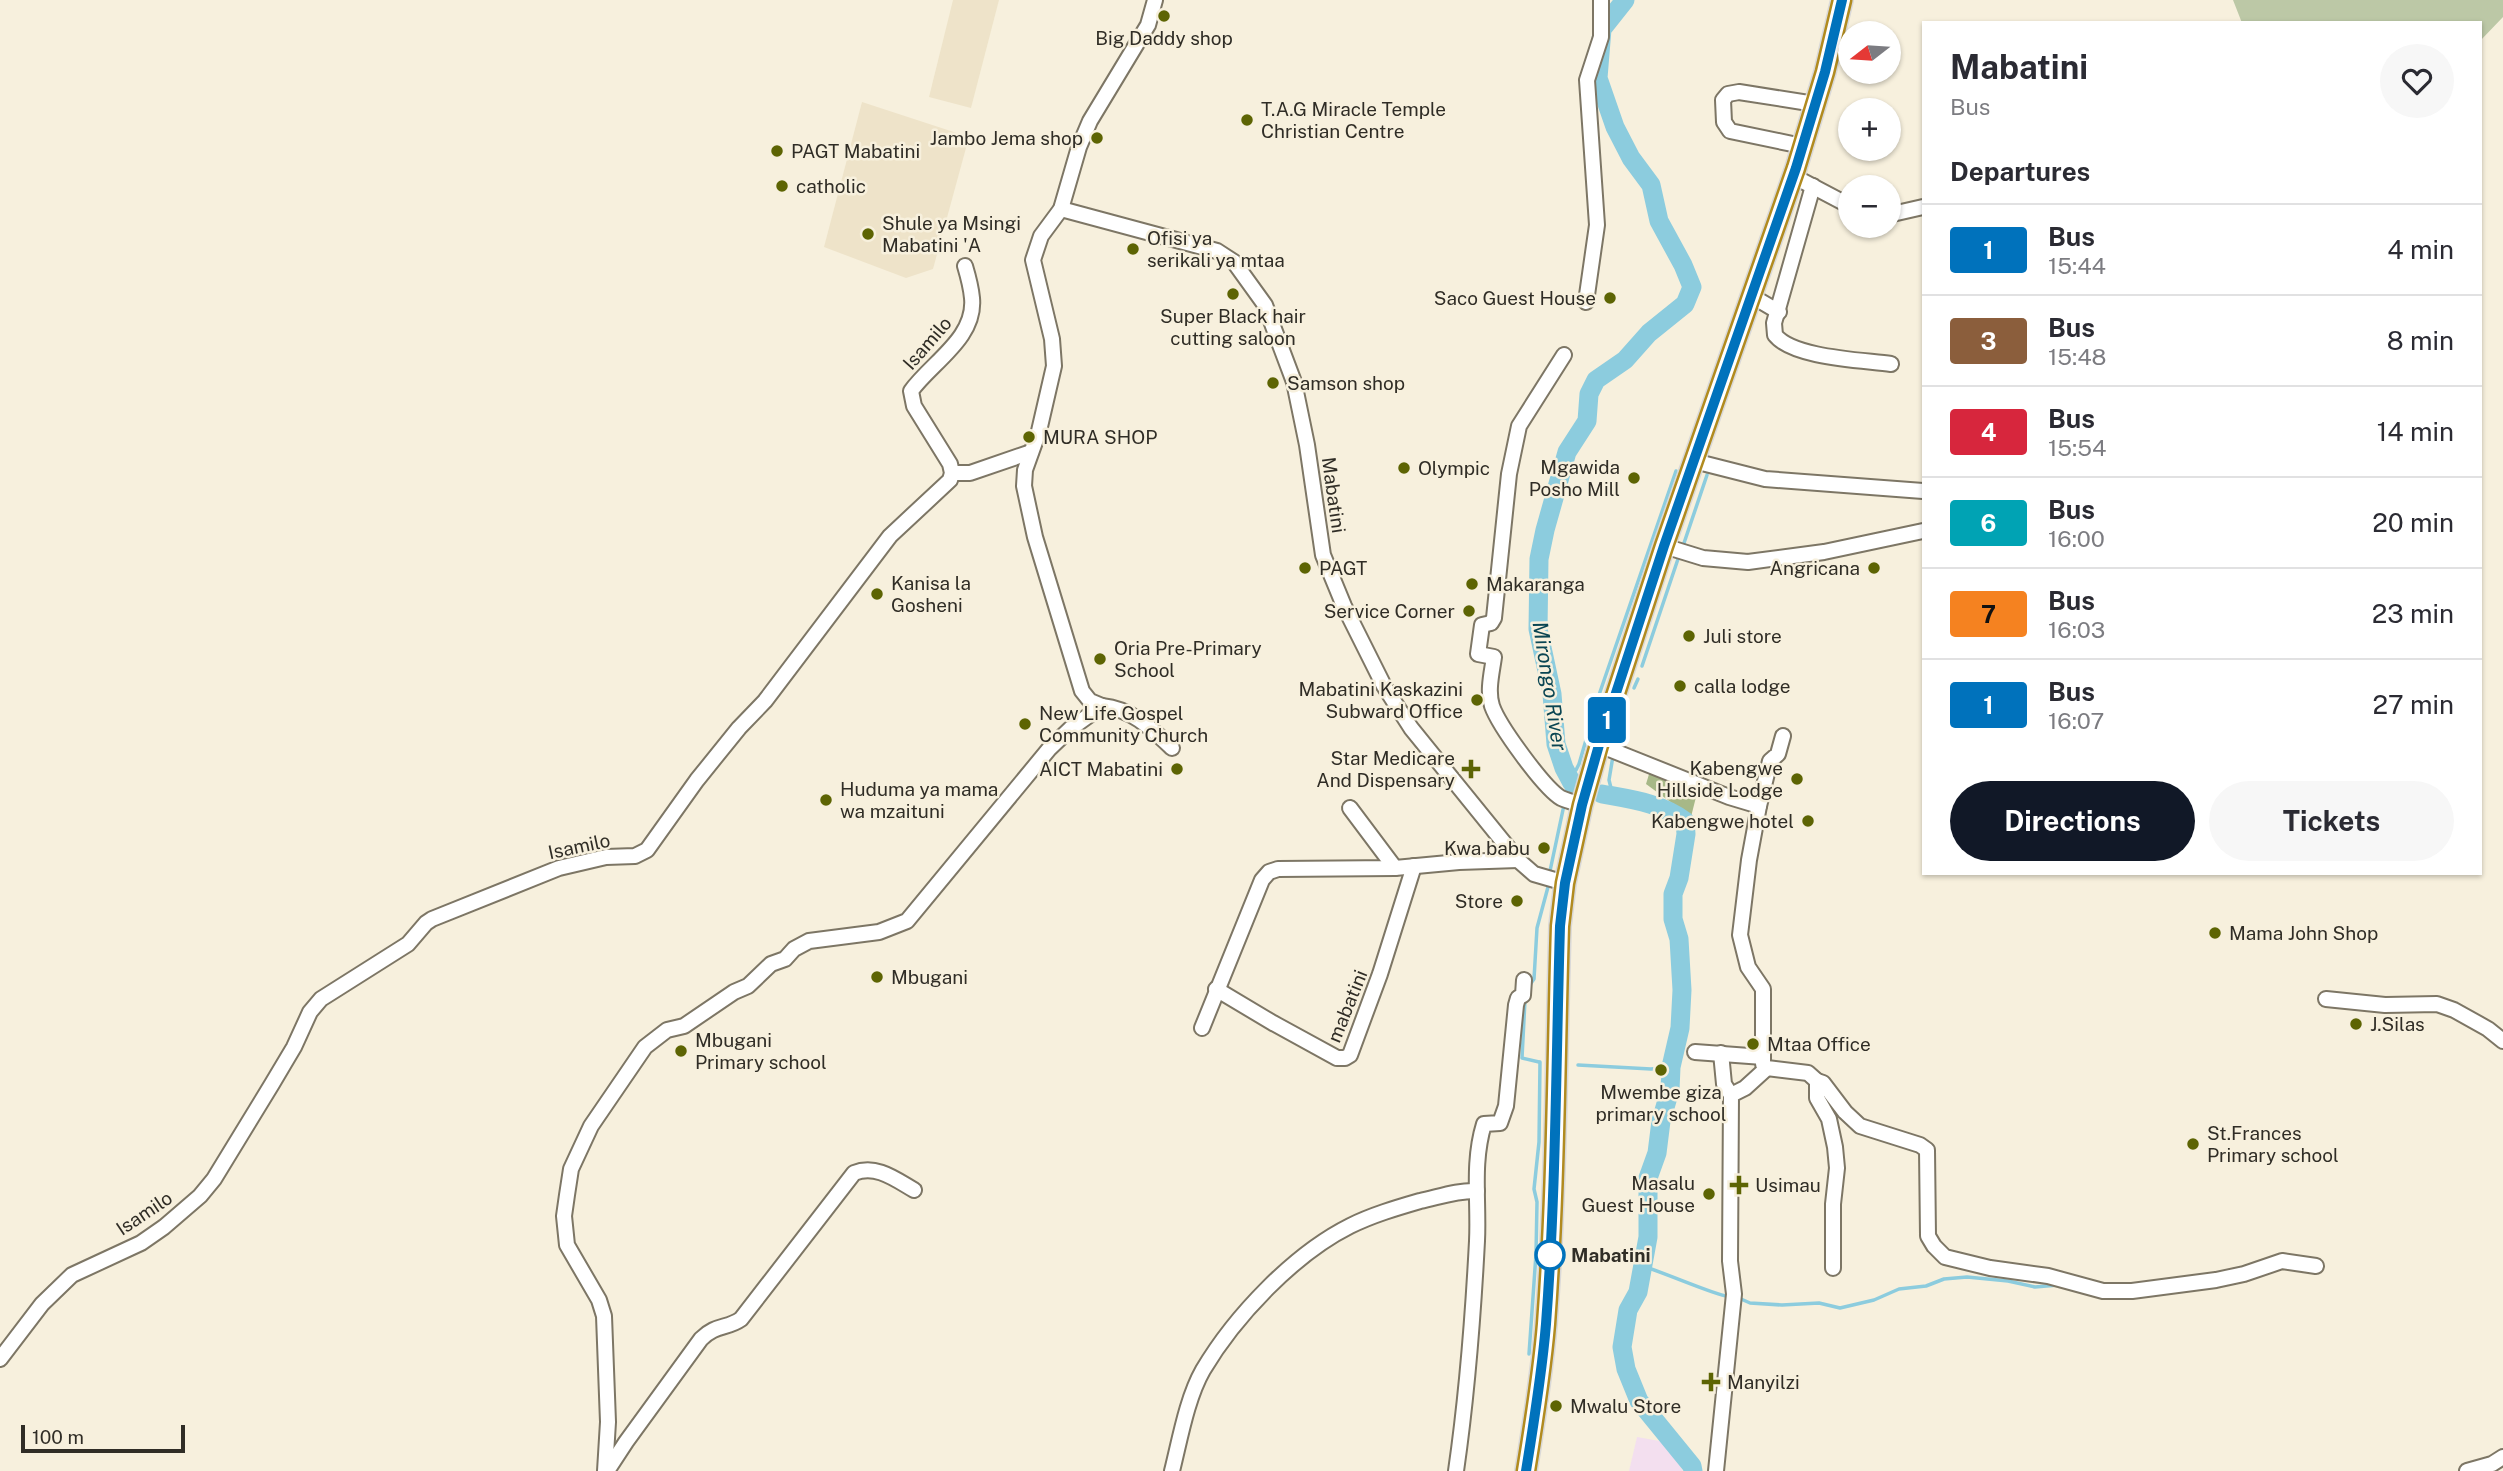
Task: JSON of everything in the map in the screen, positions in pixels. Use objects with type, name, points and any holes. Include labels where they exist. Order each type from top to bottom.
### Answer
[{"type":"highway","points":[[1526,1471],[1546,1325],[1554,1189],[1560,926],[1571,801],[1599,745],[1676,550],[1694,461],[1793,176],[1842,0]]},
{"type":"street","points":[[1155,0],[1148,25],[1111,83],[1079,147],[1061,209],[1041,236],[1033,260],[1054,351],[1054,366],[1025,470],[1024,486],[1035,537],[1082,691],[1090,701],[1132,714],[1172,748]]},
{"type":"street","points":[[1586,302],[1597,225],[1587,80],[1601,37],[1601,0]]},
{"type":"street","points":[[1802,146],[1730,131],[1724,122],[1723,100],[1728,94],[1739,92],[1815,104]]},
{"type":"street","points":[[1793,176],[1838,200]]},
{"type":"street","points":[[1812,186],[1774,323],[1775,335],[1788,347],[1891,364]]},
{"type":"street","points":[[1901,212],[1922,207]]},
{"type":"street","name":"Mabatini","points":[[1061,209],[1217,251],[1234,262],[1252,284],[1265,305],[1294,382],[1307,445],[1323,555],[1343,606],[1384,686],[1411,728],[1518,860],[1534,874],[1565,883]]},
{"type":"street","name":"Isamilo","points":[[0,1359],[42,1304],[72,1275],[141,1242],[164,1227],[200,1195],[214,1179],[294,1047],[310,1012],[321,999],[408,944],[432,919],[559,868],[606,857],[635,856],[647,850],[697,780],[765,701],[890,536],[945,486],[953,473],[914,406],[911,391],[959,337],[971,318],[972,298],[965,266]]},
{"type":"street","points":[[1750,295],[1779,312]]},
{"type":"street","points":[[1564,355],[1519,426],[1509,474],[1494,618],[1491,623],[1482,625],[1478,654],[1494,657],[1490,692],[1497,717],[1541,779],[1571,801]]},
{"type":"street","points":[[953,473],[970,473],[1031,452]]},
{"type":"street","points":[[1694,461],[1765,480],[1922,491]]},
{"type":"street","points":[[1676,550],[1703,558],[1748,562],[1824,552],[1922,531]]},
{"type":"street","points":[[606,1471],[608,1422],[604,1316],[599,1300],[573,1256],[565,1234],[564,1216],[571,1169],[591,1126],[645,1047],[667,1030],[684,1026],[734,992],[748,986],[771,964],[785,959],[794,949],[809,941],[879,932],[907,921],[1049,748],[1102,706]]},
{"type":"street","points":[[1731,1095],[1745,1088],[1765,1063],[1763,989],[1748,967],[1740,935],[1759,806],[1770,761],[1778,754],[1783,736]]},
{"type":"street","points":[[1599,745],[1729,797],[1759,806]]},
{"type":"street","points":[[1350,808],[1395,868]]},
{"type":"street","points":[[1202,1028],[1262,880],[1269,872],[1291,868],[1395,868],[1518,860]]},
{"type":"street","name":"mabatini","points":[[1216,989],[1337,1058],[1350,1055],[1380,974],[1414,866]]},
{"type":"street","points":[[1456,1471],[1472,1333],[1478,1217],[1476,1168],[1484,1124],[1500,1123],[1506,1106],[1516,1005],[1522,995],[1524,980]]},
{"type":"street","points":[[2326,999],[2385,1005],[2437,1004],[2488,1029],[2503,1041]]},
{"type":"street","points":[[1695,1052],[1721,1053],[1801,1071],[1823,1083],[1845,1112],[1860,1126],[1920,1145],[1927,1150],[1928,1236],[1945,1256],[1990,1268],[2048,1276],[2103,1291],[2132,1291],[2216,1280],[2245,1274],[2282,1261],[2316,1266]]},
{"type":"street","points":[[1716,1471],[1734,1294],[1730,1261],[1731,1095],[1724,1084],[1721,1053]]},
{"type":"street","points":[[1817,1081],[1817,1098],[1829,1119],[1836,1158],[1833,1268]]},
{"type":"street","points":[[606,1471],[701,1339],[717,1327],[741,1319],[854,1172],[874,1170],[914,1190]]},
{"type":"street","points":[[1172,1471],[1183,1423],[1202,1371],[1262,1294],[1305,1255],[1349,1226],[1388,1210],[1463,1190],[1477,1191]]},
{"type":"street","points":[[2467,1471],[2492,1464],[2503,1457]]},
{"type":"shaded area","points":[[953,0],[999,0],[971,108],[929,97]]},
{"type":"shaded area","points":[[862,102],[969,137],[933,269],[906,278],[824,247]]},
{"type":"shaded area","points":[[1637,1437],[1665,1442],[1683,1471],[1629,1471]]},
{"type":"green space","points":[[2233,0],[2503,0],[2503,17],[2482,39],[2482,21],[2241,21]]},
{"type":"green space","points":[[1650,771],[1697,793],[1691,817],[1646,784]]},
{"type":"waterway","name":"Mirongo River","points":[[1572,783],[1556,744],[1552,694],[1538,629],[1539,559],[1545,530],[1567,452],[1587,421],[1589,394],[1596,380],[1625,360],[1649,333],[1685,304],[1692,287],[1659,221],[1651,185],[1631,158],[1615,127],[1598,78],[1602,29],[1625,0]]},
{"type":"waterway","points":[[1567,775],[1576,770],[1579,764],[1600,692],[1676,471]]},
{"type":"waterway","points":[[1682,549],[1707,475]]},
{"type":"waterway","points":[[1642,666],[1679,556]]},
{"type":"waterway","points":[[1634,688],[1638,679]]},
{"type":"waterway","points":[[1616,743],[1620,732]]},
{"type":"waterway","points":[[1613,756],[1609,780],[1613,796]]},
{"type":"waterway","points":[[1565,797],[1569,781]]},
{"type":"waterway","name":"Mirongo River","points":[[1602,794],[1656,806],[1685,821],[1686,834],[1679,878],[1673,894],[1673,919],[1679,939],[1682,990],[1680,1028],[1657,1153],[1648,1178],[1648,1237],[1638,1292],[1628,1310],[1622,1347],[1626,1369],[1639,1401],[1692,1466],[1693,1471]]},
{"type":"waterway","points":[[1550,871],[1564,805]]},
{"type":"waterway","points":[[1529,986],[1534,979],[1537,928],[1548,887]]},
{"type":"waterway","points":[[1525,1000],[1522,1058],[1539,1062]]},
{"type":"waterway","points":[[1529,1354],[1536,1254],[1537,1202],[1534,1189],[1539,1142],[1540,1062]]},
{"type":"waterway","points":[[1578,1065],[1651,1069],[1671,1067]]},
{"type":"waterway","points":[[1642,1266],[1727,1296]]},
{"type":"waterway","points":[[1741,1299],[1750,1303],[1819,1303],[1840,1308],[1874,1300],[1899,1289],[1926,1286],[1944,1279],[1967,1277],[2035,1287],[2058,1285]]},
{"type":"bus line","name":"1","points":[[1526,1471],[1546,1325],[1554,1189],[1560,926],[1565,883],[1582,805],[1599,745],[1664,546],[1796,168],[1825,72],[1842,0]]},
{"type":"place","name":"Big Daddy shop","points":[[1164,16]]},
{"type":"place","name":"T.A.G Miracle Temple Christian Centre","points":[[1247,120]]},
{"type":"place","name":"Jambo Jema shop","points":[[1097,138]]},
{"type":"place","name":"PAGT Mabatini","points":[[777,151]]},
{"type":"place","name":"catholic","points":[[782,186]]},
{"type":"place","name":"Shule ya Msingi Mabatini 'A","points":[[868,234]]},
{"type":"place","name":"Ofisi ya serikali ya mtaa","points":[[1133,249]]},
{"type":"place","name":"Super Black hair cutting saloon","points":[[1233,294]]},
{"type":"place","name":"Saco Guest House","points":[[1610,298]]},
{"type":"place","name":"Samson shop","points":[[1273,383]]},
{"type":"place","name":"MURA SHOP","points":[[1029,437]]},
{"type":"place","name":"Olympic","points":[[1404,468]]},
{"type":"place","name":"Mgawida Posho Mill","points":[[1634,478]]},
{"type":"place","name":"PAGT","points":[[1305,568]]},
{"type":"place","name":"Angricana","points":[[1874,568]]},
{"type":"place","name":"Makaranga","points":[[1472,584]]},
{"type":"place","name":"Kanisa la Gosheni","points":[[877,594]]},
{"type":"place","name":"Service Corner","points":[[1469,611]]},
{"type":"place","name":"Juli store","points":[[1689,636]]},
{"type":"place","name":"Oria Pre-Primary School","points":[[1100,659]]},
{"type":"place","name":"calla lodge","points":[[1680,686]]},
{"type":"place","name":"Mabatini Kaskazini Subward Office","points":[[1477,700]]},
{"type":"place","name":"New Life Gospel Community Church","points":[[1025,724]]},
{"type":"place","name":"AICT Mabatini","points":[[1177,769]]},
{"type":"place","name":"Star Medicare And Dispensary","points":[[1471,769]]},
{"type":"place","name":"Kabengwe Hillside Lodge","points":[[1797,779]]},
{"type":"place","name":"Huduma ya mama wa mzaituni","points":[[826,800]]},
{"type":"place","name":"Kabengwe hotel","points":[[1808,821]]},
{"type":"place","name":"Kwa babu","points":[[1544,848]]},
{"type":"place","name":"Store","points":[[1517,901]]},
{"type":"place","name":"Mama John Shop","points":[[2215,933]]},
{"type":"place","name":"Mbugani","points":[[877,977]]},
{"type":"place","name":"J.Silas","points":[[2356,1024]]},
{"type":"place","name":"Mtaa Office","points":[[1753,1044]]},
{"type":"place","name":"Mbugani Primary school","points":[[681,1051]]},
{"type":"place","name":"Mwembe giza primary school","points":[[1661,1070]]},
{"type":"place","name":"St.Frances Primary school","points":[[2193,1144]]},
{"type":"place","name":"Usimau","points":[[1739,1185]]},
{"type":"place","name":"Masalu Guest House","points":[[1709,1194]]},
{"type":"place","name":"Mabatini","points":[[1550,1255]]},
{"type":"place","name":"Manyilzi","points":[[1711,1382]]},
{"type":"place","name":"Mwalu Store","points":[[1556,1406]]}]
